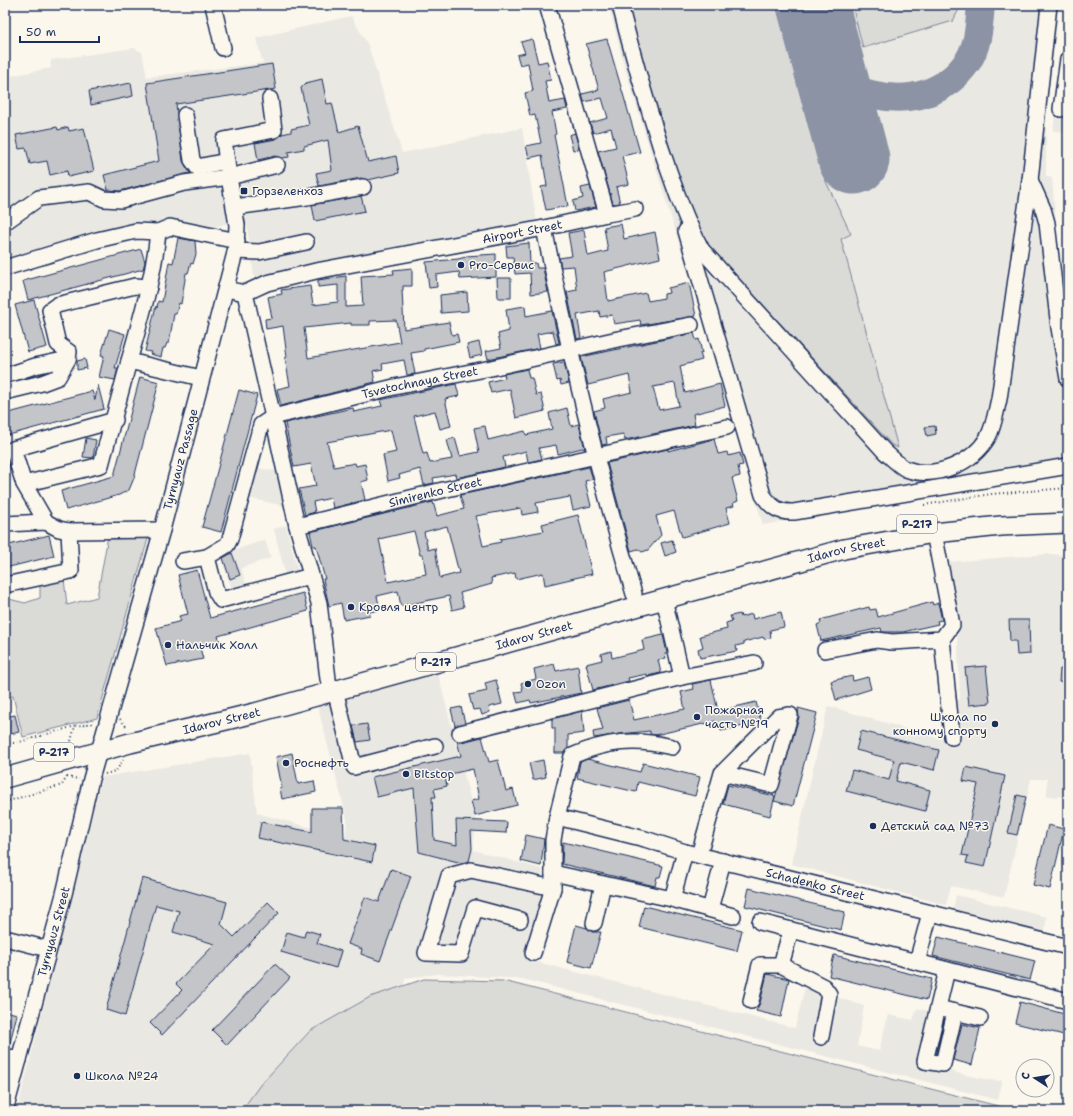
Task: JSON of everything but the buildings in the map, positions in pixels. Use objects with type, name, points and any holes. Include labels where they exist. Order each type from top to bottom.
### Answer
[{"type":"main road","name":"Idarov Street","points":[[5,764],[100,737],[255,713],[332,685],[634,594],[776,554],[871,531],[986,515],[1068,511]]},
{"type":"main road","name":"Idarov Street","points":[[332,685],[664,599],[822,555],[934,533],[1001,526],[1068,522]]},
{"type":"main road","name":"Idarov Street","points":[[5,778],[100,737]]},
{"type":"street","points":[[213,5],[224,48]]},
{"type":"street","points":[[547,5],[607,214]]},
{"type":"street","points":[[620,5],[638,76],[686,218],[702,250],[885,452],[904,468],[917,472],[933,472],[965,461],[978,451],[988,436],[994,420],[999,399],[1030,180],[1049,5]]},
{"type":"street","points":[[1061,109],[1068,59]]},
{"type":"street","name":"Tyrnyauz Passage","points":[[100,737],[162,530],[236,246],[235,207],[224,140],[274,130],[270,99]]},
{"type":"street","points":[[184,115],[192,160],[197,167],[227,161]]},
{"type":"street","points":[[5,222],[39,198],[89,192],[104,199],[121,200],[184,183],[229,177],[277,165]]},
{"type":"street","points":[[1030,180],[1043,209],[1047,223],[1059,328],[1068,379]]},
{"type":"street","points":[[235,207],[307,198],[363,187]]},
{"type":"street","name":"Airport Street","points":[[245,293],[267,282],[316,271],[544,228],[607,214],[635,210]]},
{"type":"street","points":[[686,218],[685,225],[691,254],[752,459],[763,495],[774,509],[794,512],[1068,466]]},
{"type":"street","points":[[5,268],[104,238],[136,231],[158,232],[170,227],[259,252],[306,242]]},
{"type":"street","points":[[544,228],[569,349],[594,456],[634,594]]},
{"type":"street","points":[[24,484],[101,466],[115,420],[149,287],[156,254],[158,232]]},
{"type":"street","points":[[5,392],[42,383],[58,377],[68,359],[69,352],[58,344],[50,310],[57,305],[135,286],[149,287]]},
{"type":"street","points":[[226,289],[245,293],[297,526],[319,603],[332,685],[354,767],[435,746]]},
{"type":"street","name":"Tsvetochnaya Street","points":[[273,417],[394,387],[491,368],[569,349],[690,325]]},
{"type":"street","points":[[5,376],[35,366],[68,359]]},
{"type":"street","points":[[129,361],[201,378]]},
{"type":"street","points":[[183,561],[207,557],[227,545],[230,540],[261,425],[273,417]]},
{"type":"street","points":[[46,522],[24,484],[13,449],[115,420]]},
{"type":"street","name":"Simirenko Street","points":[[297,526],[594,456],[727,427]]},
{"type":"street","points":[[5,524],[46,522],[59,529],[69,530],[162,530]]},
{"type":"street","points":[[5,585],[71,571],[69,530]]},
{"type":"street","points":[[934,533],[952,625],[942,639],[952,737]]},
{"type":"street","points":[[207,557],[216,592],[221,600],[311,576]]},
{"type":"street","points":[[664,599],[682,677]]},
{"type":"street","points":[[825,650],[877,640],[892,642],[942,639]]},
{"type":"street","points":[[460,733],[682,677],[754,663]]},
{"type":"street","points":[[672,899],[692,853],[722,773],[778,717],[790,715],[771,786],[722,773]]},
{"type":"street","name":"Tyrnyauz Street","points":[[6,1111],[12,1058],[48,949],[64,894],[100,737]]},
{"type":"street","points":[[533,953],[552,888],[553,840],[560,817],[572,756],[584,750],[630,741],[650,742],[672,747]]},
{"type":"street","name":"Schadenko Street","points":[[560,817],[723,861],[1068,947]]},
{"type":"street","points":[[710,909],[723,861]]},
{"type":"street","points":[[520,920],[475,908],[461,954],[426,953],[448,876],[471,870],[552,888]]},
{"type":"street","points":[[553,873],[672,899],[733,916]]},
{"type":"street","points":[[594,923],[603,884]]},
{"type":"street","points":[[917,962],[930,913]]},
{"type":"street","points":[[760,922],[1068,1001]]},
{"type":"street","points":[[780,965],[790,930]]},
{"type":"street","points":[[5,938],[48,949]]},
{"type":"street","points":[[751,1001],[760,965],[780,965],[824,987],[829,994],[821,1038]]},
{"type":"street","points":[[947,970],[925,1061],[942,1064],[955,1012]]},
{"type":"street","points":[[938,1008],[980,1018]]},
{"type":"path","points":[[924,505],[991,494],[1068,488]]},
{"type":"path","points":[[118,717],[126,726]]},
{"type":"path","points":[[72,741],[75,726]]},
{"type":"path","points":[[5,743],[16,743],[75,726],[100,737]]},
{"type":"path","points":[[100,775],[116,771],[127,754]]},
{"type":"path","points":[[5,802],[62,785],[67,777]]},
{"type":"shaded area","points":[[609,5],[1059,5],[1046,115],[1046,176],[1052,178],[1068,363],[1068,475],[916,498],[763,525],[696,298],[623,62]]},
{"type":"shaded area","points":[[625,5],[776,5],[820,169],[851,234],[841,239],[898,448],[892,445],[710,247],[696,225],[683,190]]},
{"type":"shaded area","points":[[852,5],[961,5],[953,21],[863,48]]},
{"type":"shaded area","points":[[1068,8],[1068,132],[1053,131]]},
{"type":"shaded area","name":"Горзеленхоз","points":[[351,16],[368,45],[402,153],[522,128],[537,223],[254,277],[247,226],[229,223],[204,229],[175,221],[5,262],[5,77],[51,68],[51,60],[134,48],[142,52],[147,77],[263,63],[256,38]]},
{"type":"shaded area","points":[[256,468],[282,472],[284,506],[249,498]]},
{"type":"shaded area","points":[[286,525],[299,575],[286,578],[274,529]]},
{"type":"shaded area","points":[[149,535],[97,718],[23,737],[13,696],[5,698],[5,598],[25,603],[40,598],[40,584],[64,579],[67,605],[97,597],[108,536]]},
{"type":"shaded area","points":[[265,540],[271,558],[241,568],[247,587],[233,592],[220,555]]},
{"type":"shaded area","points":[[1048,554],[1068,555],[1068,797],[1047,796],[1047,779],[1031,779],[1004,897],[951,886],[946,905],[791,864],[828,706],[944,740],[944,707],[960,699],[957,625],[947,562]]},
{"type":"shaded area","points":[[437,670],[476,821],[473,850],[542,869],[546,890],[529,960],[795,1028],[805,987],[864,1006],[857,1046],[879,1051],[888,1015],[913,1020],[917,1008],[934,1012],[923,1065],[988,1080],[1002,1081],[998,1100],[522,979],[438,974],[405,978],[404,986],[370,997],[310,1031],[260,1085],[241,1111],[17,1111],[102,777],[250,753],[257,813],[346,837],[347,819],[317,704]]},
{"type":"shaded area","points":[[956,895],[1047,917],[1044,932],[953,909]]},
{"type":"shaded area","points":[[424,979],[503,981],[1018,1111],[241,1111],[260,1085],[310,1031],[370,997]]},
{"type":"taxiway","points":[[825,48],[827,56],[837,75],[847,85],[856,90],[870,94],[902,98],[927,93],[949,81],[968,61],[976,41],[981,5]]},
{"type":"runway","points":[[813,5],[854,159]]},
{"type":"place","name":"Горзеленхоз","points":[[244,191]]},
{"type":"place","name":"Pro-Сервис","points":[[461,265]]},
{"type":"place","name":"Кровля центр","points":[[351,607]]},
{"type":"place","name":"Нальчик Холл","points":[[168,645]]},
{"type":"place","name":"Ozon","points":[[528,684]]},
{"type":"place","name":"Пожарная часть №19","points":[[697,717]]},
{"type":"place","name":"Школа по конному спорту","points":[[995,724]]},
{"type":"place","name":"Роснефть","points":[[286,763]]},
{"type":"place","name":"Bitstop","points":[[406,774]]},
{"type":"place","name":"Детский сад №73","points":[[873,826]]},
{"type":"place","name":"Школа №24","points":[[77,1076]]}]
